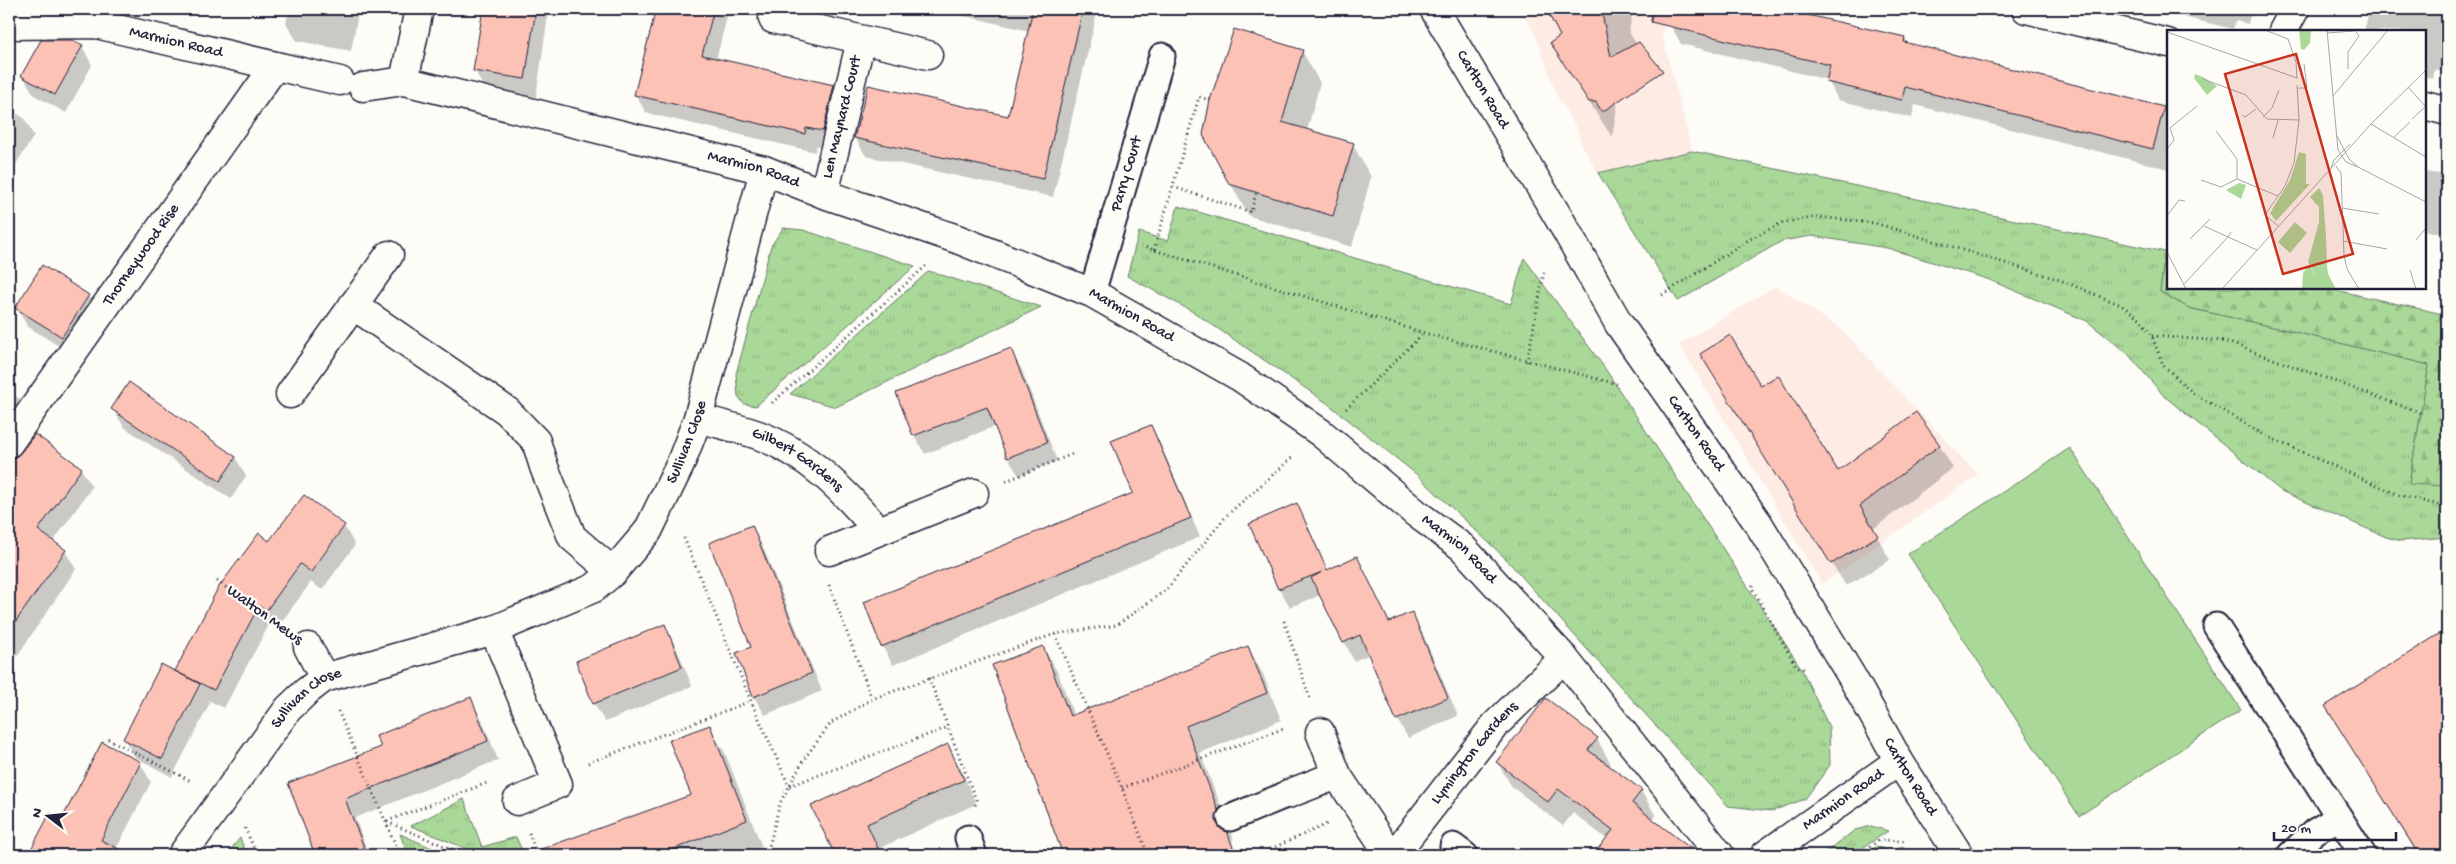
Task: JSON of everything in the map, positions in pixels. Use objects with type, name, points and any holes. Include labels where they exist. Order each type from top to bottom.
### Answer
[{"type":"street","points":[[404,81],[419,9]]},
{"type":"street","name":"Carlton Road","points":[[1434,9],[1566,230],[1618,324],[1758,522],[1852,677],[1899,762],[1959,855]]},
{"type":"street","points":[[2026,9],[2167,43]]},
{"type":"street","points":[[2284,30],[2295,9]]},
{"type":"street","name":"Len Maynard Court","points":[[773,19],[928,55]]},
{"type":"street","name":"Marmion Road","points":[[9,25],[96,24],[352,84],[404,81],[764,170],[824,194],[957,239],[1046,272],[1092,293],[1240,377],[1321,433],[1417,514],[1462,547],[1564,658],[1720,855]]},
{"type":"street","name":"Len Maynard Court","points":[[824,194],[862,40]]},
{"type":"street","name":"Thorneywood Rise","points":[[9,443],[275,66]]},
{"type":"street","points":[[2426,105],[2447,111]]},
{"type":"street","name":"Sullivan Close","points":[[182,855],[288,710],[307,691],[324,678],[385,659],[494,630],[594,588],[613,572],[648,531],[698,418],[764,170]]},
{"type":"street","points":[[290,394],[389,255]]},
{"type":"street","points":[[353,305],[507,411],[536,441],[544,467],[572,537],[613,572]]},
{"type":"street","name":"Gilbert Gardens","points":[[698,418],[759,435],[796,453],[848,495],[878,530]]},
{"type":"street","points":[[829,551],[974,493]]},
{"type":"street","points":[[494,630],[558,784],[517,801]]},
{"type":"street","name":"Walton Mews","points":[[308,647],[324,678]]},
{"type":"street","name":"Lymington Gardens","points":[[1394,855],[1495,726],[1564,658]]},
{"type":"street","points":[[1320,732],[1337,775],[1390,855]]},
{"type":"street","name":"Marmion Road","points":[[1765,855],[1899,762]]},
{"type":"street","points":[[1288,794],[1337,775]]},
{"type":"lane","name":"Parry Court","points":[[1092,293],[1162,56]]},
{"type":"lane","points":[[2216,626],[2364,855]]},
{"type":"lane","points":[[1230,818],[1288,794]]},
{"type":"lane","points":[[2290,855],[2314,832],[2339,817]]},
{"type":"path","points":[[1154,250],[1199,98],[1210,100]]},
{"type":"path","points":[[1173,187],[1251,212],[1256,193]]},
{"type":"path","points":[[1662,295],[1750,239],[1782,223],[1818,217],[1875,223],[2060,280],[2121,306],[2140,319],[2152,336],[2163,365],[2193,393],[2266,436],[2399,494],[2447,507]]},
{"type":"path","points":[[1109,236],[1424,333],[1527,362],[1626,386]]},
{"type":"path","points":[[741,430],[957,239]]},
{"type":"path","points":[[1527,362],[1544,272]]},
{"type":"path","points":[[767,855],[780,803],[804,760],[831,722],[872,699],[1055,634],[1117,625],[1167,589],[1227,515],[1321,433],[1424,333]]},
{"type":"path","points":[[2152,336],[2224,341],[2421,412]]},
{"type":"path","points":[[974,493],[1075,454]]},
{"type":"path","points":[[666,493],[751,701],[790,786]]},
{"type":"path","points":[[829,551],[829,583],[872,699]]},
{"type":"path","name":"Walton Mews","points":[[217,581],[308,647]]},
{"type":"path","points":[[1284,621],[1311,702]]},
{"type":"path","points":[[1055,634],[1122,788],[1148,855]]},
{"type":"path","points":[[324,678],[400,855]]},
{"type":"path","points":[[929,678],[976,800],[971,847]]},
{"type":"path","points":[[611,755],[751,701]]},
{"type":"path","points":[[790,786],[948,727]]},
{"type":"path","points":[[1122,788],[1277,731]]},
{"type":"path","points":[[108,738],[223,798]]},
{"type":"path","points":[[387,822],[507,775],[517,801]]},
{"type":"path","points":[[1257,855],[1360,810]]},
{"type":"path","points":[[387,822],[466,855]]},
{"type":"shaded area","points":[[1519,9],[1669,9],[1662,35],[1692,151],[1598,173],[1582,145],[1576,127],[1557,96],[1534,31]]},
{"type":"shaded area","points":[[1776,286],[1841,329],[1978,475],[1822,584],[1679,344]]},
{"type":"green space","points":[[1692,151],[2165,252],[2160,292],[2189,308],[2429,365],[2409,483],[2447,486],[2447,537],[2401,541],[2386,537],[2281,491],[2164,396],[2128,354],[2087,321],[1987,279],[1887,248],[1812,236],[1782,241],[1678,301],[1598,173]]},
{"type":"green space","points":[[1178,206],[1511,304],[1524,258],[1604,367],[1801,668],[1829,727],[1830,765],[1805,799],[1772,811],[1728,806],[1505,558],[1416,474],[1327,403],[1195,313],[1127,276],[1139,232],[1168,241]]},
{"type":"green space","points":[[783,228],[803,230],[915,266],[756,406],[744,404],[738,396],[736,374],[771,246]]},
{"type":"green space","points":[[2165,252],[2167,252],[2167,289],[2330,289],[2447,315],[2447,486],[2409,484],[2429,365],[2189,308],[2160,292]]},
{"type":"green space","points":[[929,271],[1041,307],[836,407],[790,394]]},
{"type":"green space","points":[[2070,448],[2241,710],[2079,816],[1908,554]]},
{"type":"green space","points":[[464,799],[482,847],[516,837],[524,855],[482,855],[411,826]]},
{"type":"green space","points":[[1871,826],[1888,831],[1852,855],[1822,855],[1855,830]]},
{"type":"green space","points":[[400,834],[448,855],[408,855]]},
{"type":"green space","points":[[240,838],[247,855],[226,855]]},
{"type":"green space","points":[[1877,846],[1888,851],[1904,847],[1909,855],[1863,855]]},
{"type":"building","points":[[483,9],[536,9],[525,79],[473,71]]},
{"type":"building","points":[[656,9],[714,9],[702,55],[834,85],[823,131],[806,128],[805,134],[634,95]]},
{"type":"building","points":[[1033,9],[1083,9],[1043,179],[854,138],[868,85],[1008,116]]},
{"type":"building","points":[[1546,9],[1601,9],[1611,57],[1639,42],[1663,71],[1602,112],[1596,102],[1589,102],[1550,43],[1560,36]]},
{"type":"building","points":[[1652,9],[1781,9],[1905,37],[1904,42],[2164,107],[2153,149],[1905,87],[1902,100],[1826,82],[1830,65],[1651,22]]},
{"type":"building","points":[[1234,29],[1303,50],[1282,122],[1354,143],[1333,216],[1229,184],[1203,135],[1210,100]]},
{"type":"building","points":[[41,40],[72,40],[83,45],[55,95],[21,76]]},
{"type":"building","points":[[42,265],[89,295],[62,337],[15,308]]},
{"type":"building","points":[[1730,335],[1761,386],[1778,375],[1838,471],[1916,412],[1940,445],[1860,506],[1878,536],[1831,564],[1700,354]]},
{"type":"building","points":[[1011,348],[1047,442],[1007,458],[987,407],[913,436],[896,393]]},
{"type":"building","points":[[129,382],[236,457],[220,481],[111,409]]},
{"type":"building","points":[[1151,425],[1191,518],[881,647],[864,602],[1133,493],[1111,441]]},
{"type":"building","points":[[35,434],[82,468],[38,530],[66,550],[9,631],[9,458],[16,457]]},
{"type":"building","points":[[304,495],[345,525],[311,572],[300,564],[266,611],[259,606],[214,690],[175,671],[218,588],[259,533],[269,541]]},
{"type":"building","points":[[1297,503],[1327,570],[1357,556],[1389,622],[1412,612],[1448,698],[1396,720],[1360,635],[1343,643],[1311,578],[1322,572],[1278,589],[1249,524]]},
{"type":"building","points":[[752,525],[812,673],[753,697],[736,653],[751,647],[709,543]]},
{"type":"building","points":[[665,624],[682,667],[593,704],[576,661]]},
{"type":"building","points":[[2447,629],[2447,855],[2419,855],[2325,706]]},
{"type":"building","points":[[1043,646],[1070,716],[1248,646],[1267,693],[1186,726],[1218,810],[1217,823],[1221,829],[1227,832],[1236,855],[1063,855],[992,665]]},
{"type":"building","points":[[161,664],[200,684],[162,759],[123,739]]},
{"type":"building","points":[[471,697],[488,741],[345,799],[367,855],[315,855],[288,783],[381,747],[376,736]]},
{"type":"building","points":[[1546,698],[1598,738],[1588,750],[1642,790],[1632,803],[1699,855],[1593,855],[1613,830],[1558,789],[1548,802],[1496,762]]},
{"type":"building","points":[[710,725],[747,820],[659,855],[537,855],[536,851],[691,795],[669,740]]},
{"type":"building","points":[[102,742],[141,762],[101,840],[130,855],[28,855],[50,813],[62,819]]},
{"type":"building","points":[[948,744],[964,780],[867,824],[881,855],[835,855],[811,806]]}]
